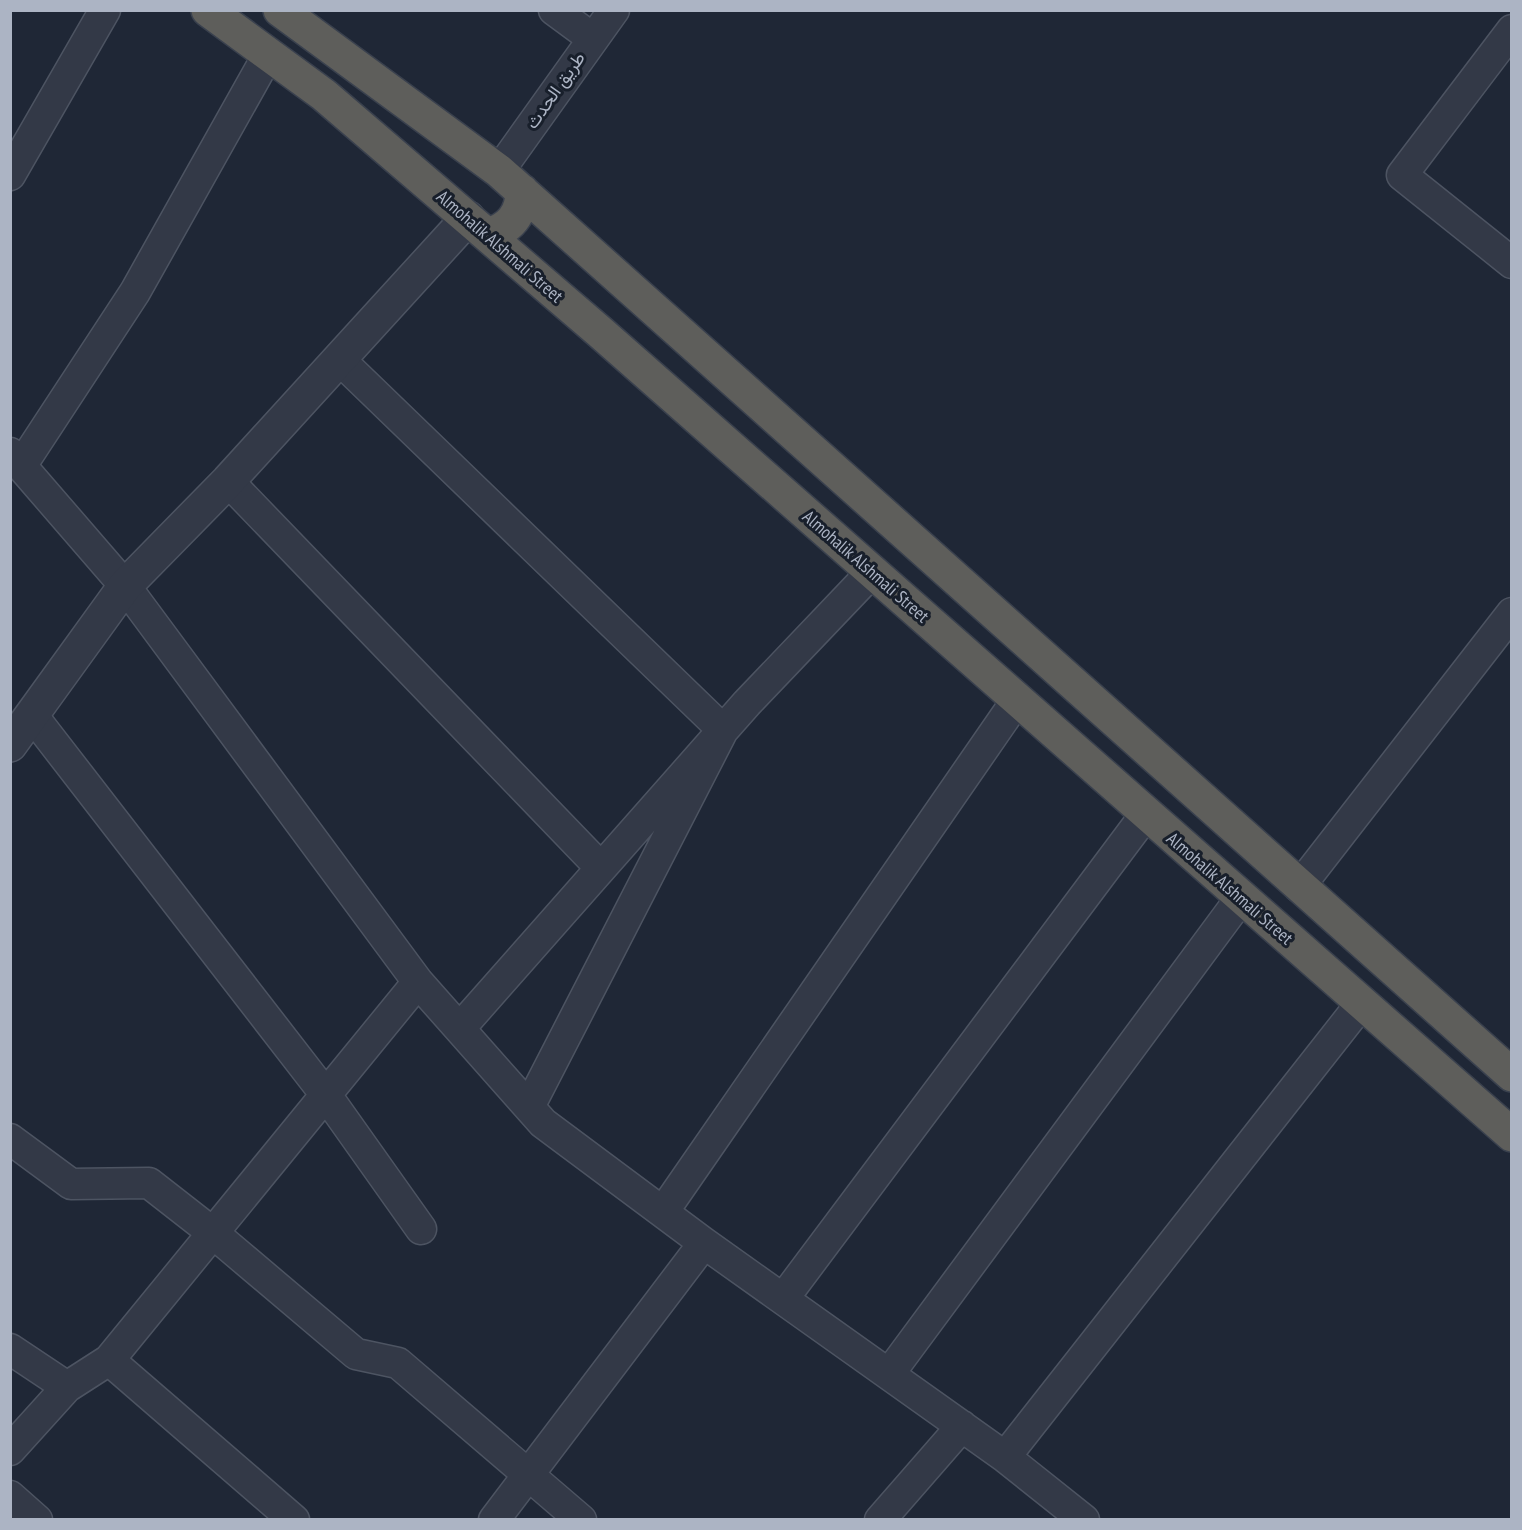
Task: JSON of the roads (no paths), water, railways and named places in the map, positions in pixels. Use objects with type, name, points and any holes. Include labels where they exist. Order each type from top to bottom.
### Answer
[{"type":"highway","name":"Almohalik Alshmali Street","points":[[208,10],[324,95],[442,195],[1512,1135]]},
{"type":"highway","points":[[280,10],[500,173],[1299,887],[1507,1063]]},
{"type":"highway","points":[[442,195],[445,177],[456,163],[468,158],[500,173],[519,211],[507,227],[478,227]]},
{"type":"street","points":[[10,176],[105,10]]},
{"type":"street","points":[[554,10],[592,38]]},
{"type":"street","name":"طريق الحدث","points":[[500,173],[592,38],[614,10]]},
{"type":"street","points":[[1512,30],[1402,175],[1512,262]]},
{"type":"street","points":[[268,54],[135,292],[16,460],[125,586],[418,981],[543,1123],[704,1243],[1005,1456],[1084,1520]]},
{"type":"street","points":[[10,745],[125,586],[228,481],[339,359],[478,227]]},
{"type":"street","points":[[339,359],[723,730]]},
{"type":"street","points":[[228,481],[601,868]]},
{"type":"street","points":[[460,1028],[723,730],[872,572]]},
{"type":"street","points":[[1299,887],[1512,613]]},
{"type":"street","points":[[663,1212],[1017,700]]},
{"type":"street","points":[[32,714],[326,1095],[421,1229]]},
{"type":"street","points":[[529,1107],[723,730]]},
{"type":"street","points":[[783,1299],[1146,814]]},
{"type":"street","points":[[889,1374],[1241,898]]},
{"type":"street","points":[[10,1450],[67,1387],[109,1360],[418,981]]},
{"type":"street","points":[[1005,1456],[1361,1004]]},
{"type":"street","points":[[10,1139],[71,1184],[149,1183],[213,1233],[356,1354],[398,1364],[581,1520]]},
{"type":"street","points":[[494,1520],[704,1243]]},
{"type":"street","points":[[10,1349],[67,1387]]},
{"type":"street","points":[[109,1360],[294,1520]]},
{"type":"street","points":[[880,1520],[962,1426]]},
{"type":"street","points":[[10,1496],[37,1520]]}]
